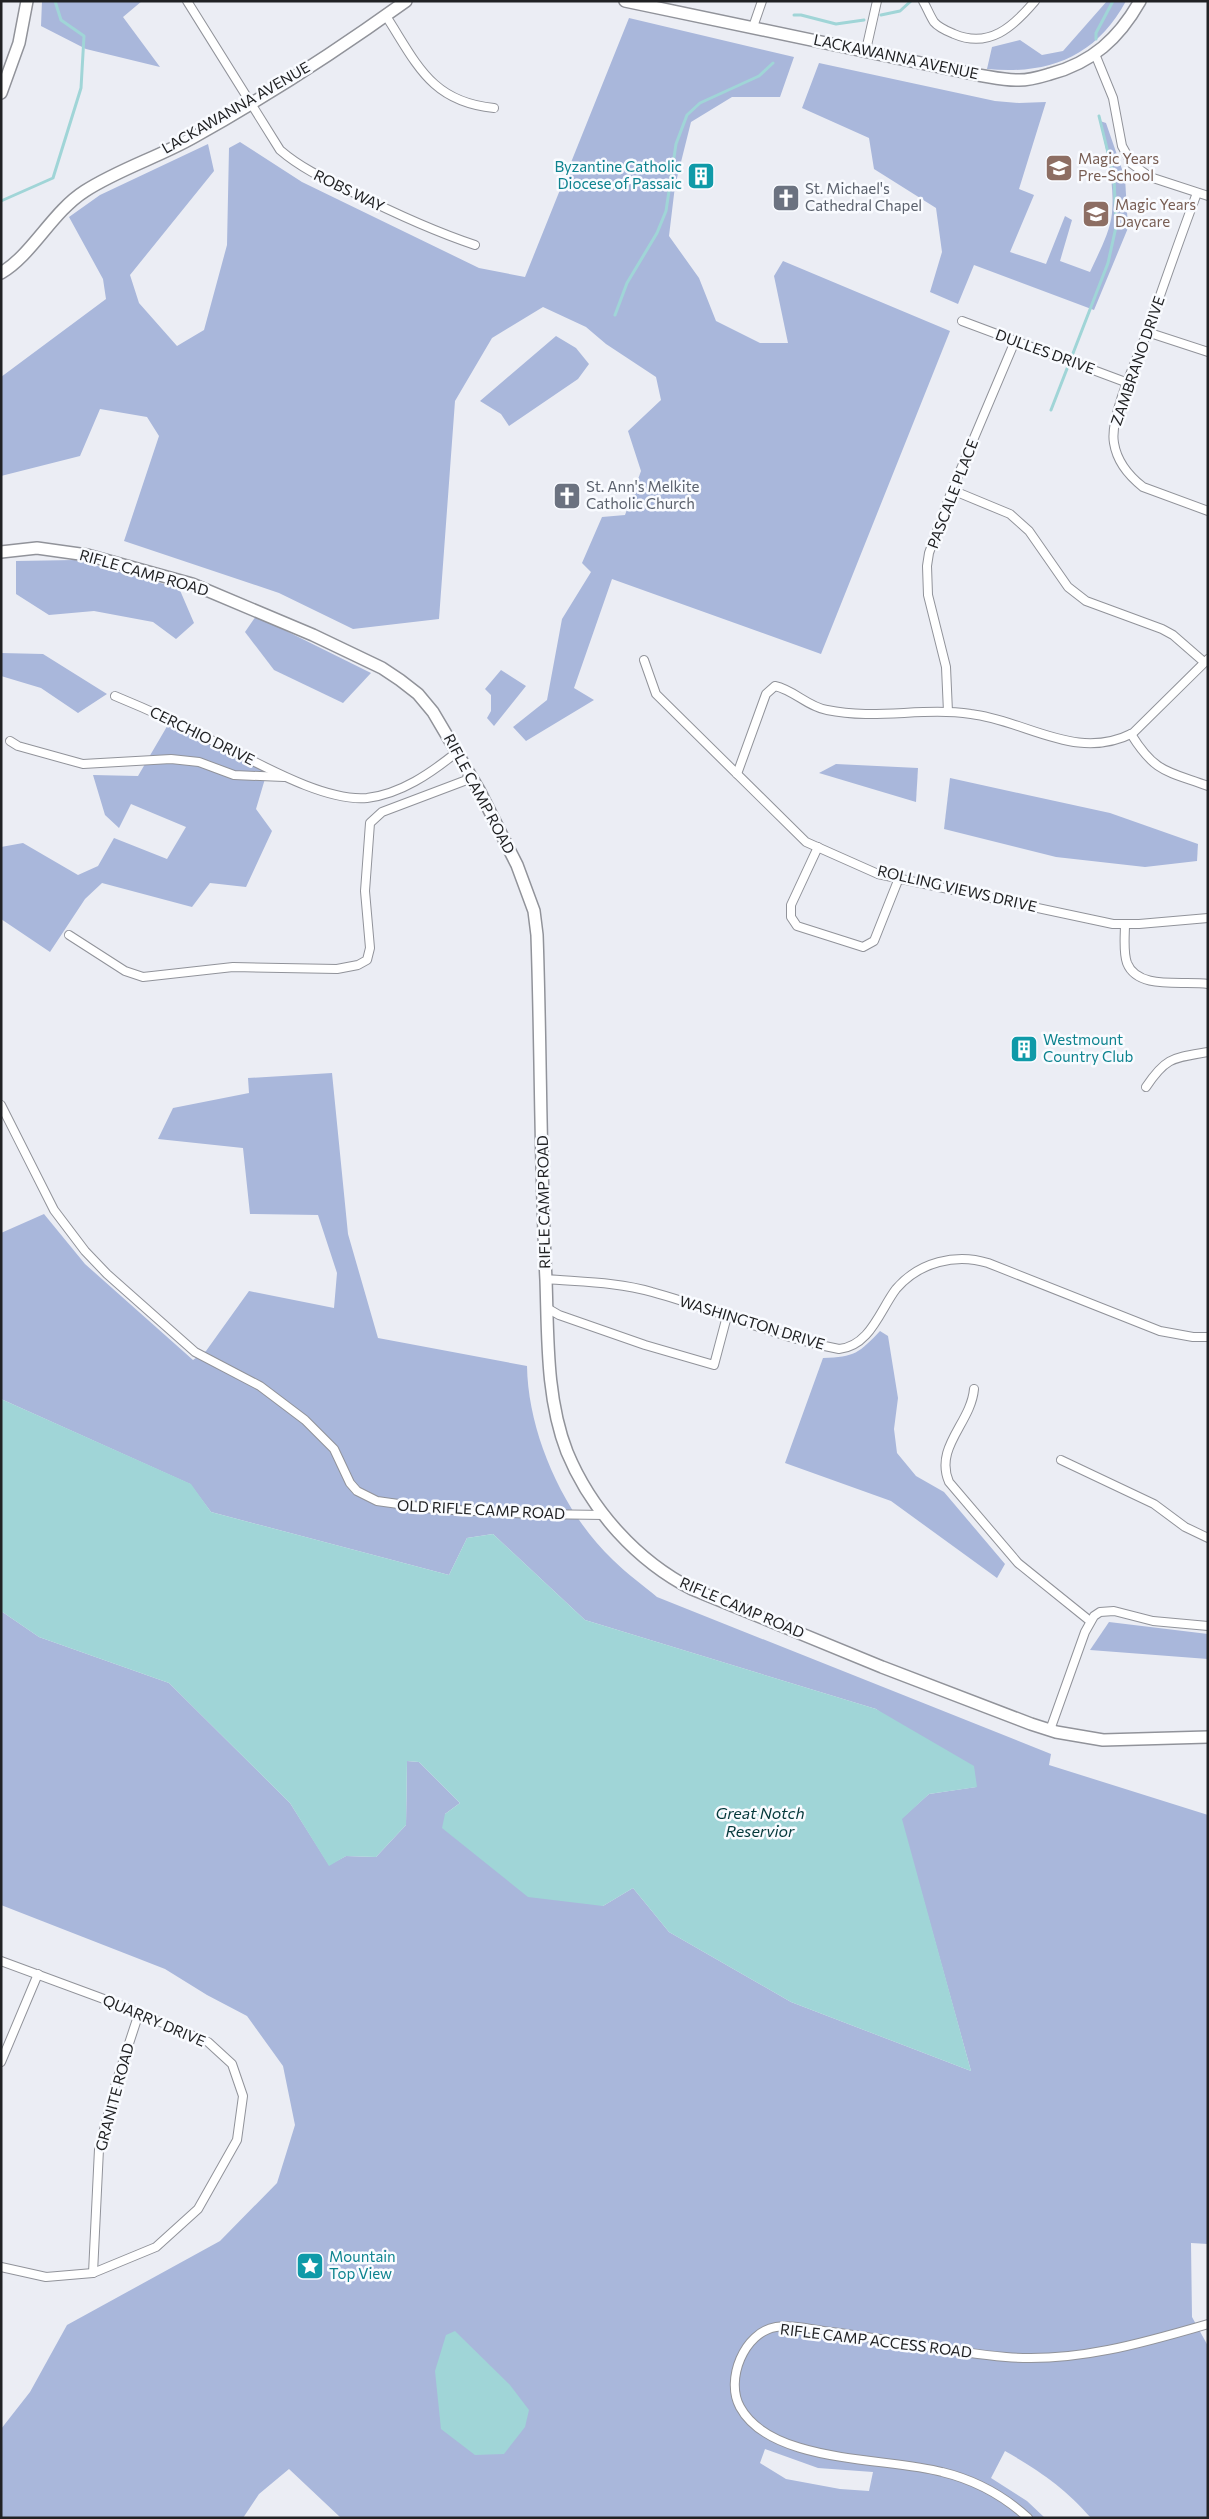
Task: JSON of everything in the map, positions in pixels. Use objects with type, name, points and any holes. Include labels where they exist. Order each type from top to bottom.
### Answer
[{"type":"street","points":[[1,93],[19,43],[27,1]]},
{"type":"street","name":"ROBS WAY","points":[[188,1],[280,150],[297,165],[438,233],[475,245]]},
{"type":"street","name":"LACKAWANNA AVENUE","points":[[1,273],[32,243],[57,214],[85,190],[193,138],[386,16],[406,1]]},
{"type":"street","name":"LACKAWANNA AVENUE","points":[[626,1],[978,75],[1018,80],[1038,78],[1065,70],[1095,54],[1115,38],[1140,1]]},
{"type":"street","points":[[753,27],[762,1]]},
{"type":"street","points":[[866,50],[877,1]]},
{"type":"street","points":[[923,1],[934,22],[943,29],[962,38],[980,39],[993,38],[1006,30],[1035,1]]},
{"type":"street","points":[[386,16],[414,59],[437,88],[466,104],[494,108]]},
{"type":"street","points":[[1095,54],[1110,88],[1122,146],[1132,164],[1150,177],[1208,196]]},
{"type":"street","name":"ZAMBRANO DRIVE","points":[[1196,193],[1128,383],[1114,434],[1114,443],[1121,463],[1143,487],[1208,511]]},
{"type":"street","name":"DULLES DRIVE","points":[[962,321],[1128,383]]},
{"type":"street","points":[[1147,332],[1208,352]]},
{"type":"street","name":"PASCALE PLACE","points":[[948,712],[946,667],[930,611],[927,574],[934,537],[1015,341]]},
{"type":"street","points":[[737,774],[766,694],[775,686],[787,689],[823,710],[850,714],[948,712],[972,714],[1087,745],[1111,742],[1131,734],[1143,725],[1206,660],[1173,634],[1086,602],[1068,587],[1028,531],[1010,514],[952,490]]},
{"type":"street","name":"RIFLE CAMP ROAD","points":[[1,552],[37,548],[87,555],[192,584],[269,614],[382,668],[418,694],[433,712],[458,752],[517,865],[534,911],[537,935],[550,1374],[560,1428],[575,1469],[586,1489],[605,1515],[641,1556],[670,1578],[692,1589],[882,1667],[1050,1730],[1103,1740],[1208,1738]]},
{"type":"street","name":"ROLLING VIEWS DRIVE","points":[[644,660],[656,694],[806,842],[878,874],[1112,924],[1208,918]]},
{"type":"street","name":"CERCHIO DRIVE","points":[[115,696],[159,714],[289,778],[346,797],[368,798],[404,787],[429,774],[458,752]]},
{"type":"street","points":[[1131,734],[1153,765],[1208,786]]},
{"type":"street","name":"CERCHIO DRIVE","points":[[10,740],[18,746],[83,764],[171,759],[199,762],[234,775],[289,778]]},
{"type":"street","points":[[69,936],[125,971],[143,977],[233,967],[337,969],[358,965],[367,960],[370,948],[364,891],[370,823],[382,812],[472,778]]},
{"type":"street","points":[[404,787],[412,800]]},
{"type":"street","points":[[818,847],[791,905],[791,917],[797,926],[863,947],[874,941],[899,878]]},
{"type":"street","points":[[1125,924],[1126,961],[1132,972],[1148,981],[1208,984]]},
{"type":"street","points":[[1146,1088],[1158,1070],[1171,1059],[1208,1052]]},
{"type":"street","name":"OLD RIFLE CAMP ROAD","points":[[1,1105],[54,1210],[85,1251],[107,1274],[195,1352],[260,1386],[305,1420],[334,1449],[350,1483],[366,1497],[389,1504],[434,1508],[533,1514],[605,1515]]},
{"type":"street","name":"WASHINGTON DRIVE","points":[[546,1279],[632,1287],[824,1346],[847,1348],[866,1335],[897,1289],[909,1278],[936,1263],[963,1258],[988,1263],[1160,1331],[1193,1337],[1208,1336]]},
{"type":"street","points":[[547,1308],[559,1315],[645,1345],[714,1365],[727,1316]]},
{"type":"street","points":[[974,1389],[970,1406],[945,1458],[944,1470],[949,1482],[1018,1563],[1090,1621]]},
{"type":"street","points":[[1061,1460],[1154,1504],[1185,1527],[1208,1538]]},
{"type":"street","points":[[1050,1730],[1090,1621],[1100,1612],[1108,1610],[1153,1621],[1208,1626]]},
{"type":"street","name":"QUARRY DRIVE","points":[[1,1961],[139,2013],[208,2042],[232,2064],[243,2096],[237,2140],[198,2209],[156,2247],[93,2273],[46,2277],[1,2267]]},
{"type":"street","points":[[1,2062],[38,1974]]},
{"type":"street","name":"GRANITE ROAD","points":[[93,2273],[100,2149],[116,2083],[139,2013]]},
{"type":"street","name":"RIFLE CAMP ACCESS ROAD","points":[[1028,2518],[990,2489],[944,2472],[912,2465],[834,2455],[798,2446],[758,2428],[744,2415],[738,2403],[735,2385],[742,2353],[753,2339],[775,2327],[844,2334],[1007,2357],[1064,2356],[1119,2348],[1208,2324]]},
{"type":"shaded area","points":[[42,1],[142,1],[123,17],[160,67],[86,49],[41,26]]},
{"type":"shaded area","points":[[1107,1],[1126,1],[1114,20],[1085,49],[1050,65],[1030,69],[987,69],[992,47],[1020,40],[1042,55],[1063,51]]},
{"type":"shaded area","points":[[629,18],[794,57],[780,97],[732,97],[691,122],[675,186],[669,236],[699,278],[716,321],[760,343],[788,343],[774,276],[783,261],[950,331],[821,654],[612,579],[574,688],[594,700],[526,741],[513,727],[547,700],[562,619],[591,572],[582,563],[602,517],[625,515],[641,471],[628,431],[661,400],[656,377],[606,344],[586,327],[543,307],[492,338],[455,401],[439,619],[353,629],[279,593],[124,541],[159,436],[147,417],[100,409],[80,456],[1,476],[1,377],[106,299],[103,279],[69,217],[100,195],[208,144],[214,171],[130,275],[139,303],[177,346],[204,330],[227,245],[229,148],[240,142],[302,182],[479,268],[525,277]]},
{"type":"shaded area","points":[[819,63],[995,101],[1019,103],[1046,102],[1019,189],[1034,195],[1010,252],[1046,264],[1065,216],[1072,220],[1060,261],[1090,272],[1103,243],[1111,221],[1113,201],[1109,167],[1100,121],[1106,123],[1125,178],[1128,228],[1094,310],[974,265],[958,304],[930,292],[942,252],[936,208],[874,169],[869,138],[802,108]]},
{"type":"shaded area","points":[[556,336],[576,348],[589,364],[578,379],[509,426],[501,414],[480,401]]},
{"type":"shaded area","points":[[75,560],[179,588],[194,623],[176,639],[153,622],[94,611],[49,615],[16,594],[16,561]]},
{"type":"shaded area","points":[[256,616],[371,673],[343,703],[274,670],[245,632]]},
{"type":"shaded area","points":[[1,653],[43,654],[107,694],[78,713],[41,688],[1,676]]},
{"type":"shaded area","points":[[501,670],[526,686],[494,726],[487,718],[491,711],[491,695],[485,689]]},
{"type":"shaded area","points":[[169,723],[267,772],[256,809],[272,831],[246,887],[210,883],[192,907],[102,883],[85,899],[50,952],[1,919],[1,847],[23,843],[78,875],[98,866],[114,838],[167,859],[186,827],[131,804],[119,828],[105,815],[93,775],[138,776]]},
{"type":"shaded area","points":[[836,764],[918,768],[916,802],[819,773]]},
{"type":"shaded area","points":[[950,778],[1110,813],[1198,844],[1197,861],[1145,867],[1056,857],[944,829]]},
{"type":"shaded area","points":[[332,1073],[348,1234],[378,1338],[527,1366],[534,1419],[552,1471],[565,1496],[579,1520],[595,1541],[618,1565],[657,1597],[1051,1754],[1049,1765],[1208,1815],[1208,2244],[1191,2243],[1192,2317],[1208,2346],[1208,2518],[1091,2518],[1072,2498],[1051,2481],[1005,2451],[991,2478],[1027,2501],[1045,2518],[341,2518],[289,2469],[259,2494],[243,2518],[1,2518],[1,2429],[30,2392],[67,2325],[220,2241],[277,2183],[295,2125],[283,2066],[247,2016],[207,1995],[165,1969],[1,1905],[1,1611],[39,1637],[169,1683],[290,1803],[329,1865],[346,1856],[376,1857],[406,1825],[407,1761],[419,1762],[460,1803],[445,1814],[603,1906],[633,1888],[669,1932],[791,2002],[971,2071],[901,1819],[929,1794],[976,1787],[876,1709],[585,1620],[493,1534],[467,1538],[449,1575],[211,1512],[190,1484],[1,1399],[1,1233],[44,1214],[85,1264],[193,1360],[206,1351],[249,1291],[334,1308],[337,1273],[318,1215],[250,1214],[243,1148],[158,1139],[173,1108],[249,1093],[248,1078]],"holes":[[[765,2449],[818,2468],[873,2472],[869,2491],[840,2489],[786,2479],[760,2463]]]},
{"type":"shaded area","points":[[880,1331],[888,1336],[898,1398],[894,1429],[897,1453],[916,1476],[944,1492],[1005,1564],[997,1578],[891,1501],[785,1463],[823,1358],[850,1355],[861,1349]]},
{"type":"shaded area","points":[[1109,1622],[1208,1634],[1208,1659],[1090,1650]]},
{"type":"water","name":"Great Notch Reservior","points":[[1,1399],[191,1484],[211,1512],[449,1575],[467,1538],[493,1534],[585,1620],[876,1709],[974,1766],[977,1787],[929,1794],[902,1819],[971,2071],[791,2002],[669,1932],[633,1888],[603,1906],[528,1897],[442,1828],[445,1814],[460,1803],[419,1762],[407,1761],[406,1825],[376,1857],[346,1856],[329,1866],[290,1803],[169,1683],[39,1637],[1,1611]]},
{"type":"water","points":[[455,2331],[510,2385],[529,2410],[525,2427],[504,2454],[475,2455],[441,2429],[435,2371],[446,2335]]},
{"type":"waterway","points":[[1,201],[53,178],[81,88],[84,36],[61,20],[55,1]]},
{"type":"waterway","points":[[881,15],[900,11],[911,1]]},
{"type":"waterway","points":[[1096,39],[1096,33],[1113,1]]},
{"type":"waterway","points":[[794,15],[836,24],[864,20]]},
{"type":"waterway","points":[[615,315],[627,283],[657,233],[666,211],[676,144],[687,115],[700,103],[759,76],[773,63]]},
{"type":"waterway","points":[[1051,410],[1108,263],[1116,227],[1114,177],[1099,116]]},
{"type":"place","name":"Magic Years Pre-School","points":[[1059,168]]},
{"type":"place","name":"Byzantine Catholic Diocese of Passaic","points":[[701,176]]},
{"type":"place","name":"St. Michael's Cathedral Chapel","points":[[786,198]]},
{"type":"place","name":"Magic Years Daycare","points":[[1096,214]]},
{"type":"place","name":"St. Ann's Melkite Catholic Church","points":[[567,496]]},
{"type":"place","name":"Westmount Country Club","points":[[1024,1049]]},
{"type":"place","name":"Mountain Top View","points":[[310,2266]]}]
